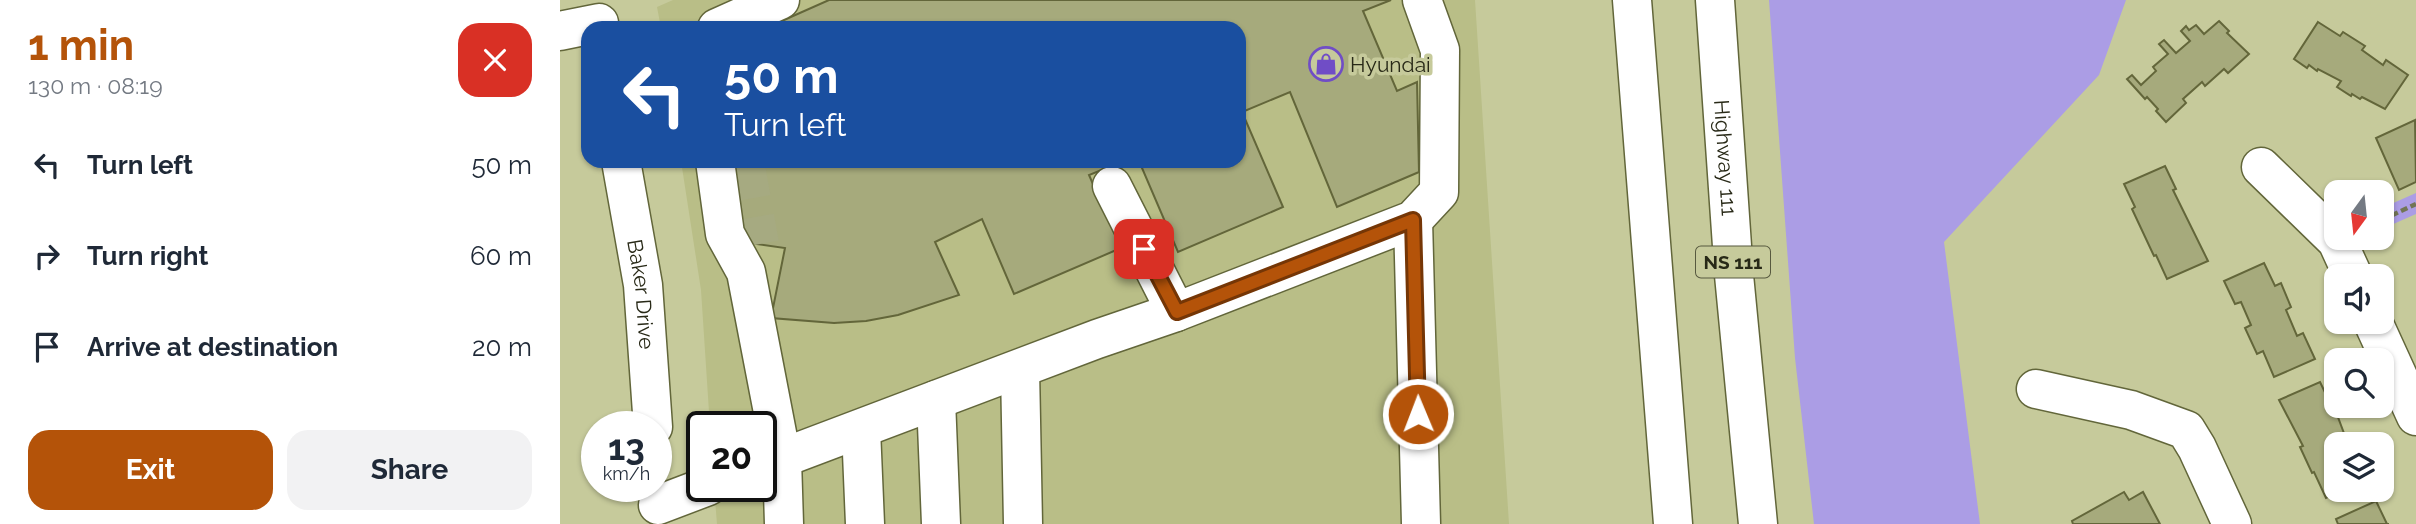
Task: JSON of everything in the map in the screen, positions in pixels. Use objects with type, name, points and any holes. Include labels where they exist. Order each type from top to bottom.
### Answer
[{"type":"main road","points":[[733,21],[780,0]]},
{"type":"main road","points":[[777,461],[1177,312],[1413,220],[1439,192],[1440,50],[1422,0]]},
{"type":"main road","points":[[1632,0],[1673,524]]},
{"type":"main road","name":"Highway 111","points":[[1715,0],[1734,275],[1758,524]]},
{"type":"main road","points":[[560,31],[581,23]]},
{"type":"main road","points":[[2261,167],[2337,241],[2348,264]]},
{"type":"main road","name":"Baker Drive","points":[[622,168],[643,285],[652,411]]},
{"type":"main road","points":[[716,168],[725,234],[753,258],[767,411]]},
{"type":"main road","points":[[1112,186],[1177,312]]},
{"type":"main road","points":[[1413,220],[1421,524]]},
{"type":"main road","points":[[2379,334],[2416,416]]},
{"type":"main road","points":[[1020,369],[1023,524]]},
{"type":"main road","points":[[2036,389],[2131,410],[2186,430],[2232,524]]},
{"type":"main road","points":[[936,400],[941,524]]},
{"type":"main road","points":[[861,429],[864,524]]},
{"type":"main road","points":[[777,488],[784,524]]},
{"type":"path","points":[[2394,214],[2416,204]]},
{"type":"shaded area","points":[[673,0],[1475,0],[1509,524],[717,524],[715,502],[777,502],[777,411],[709,411],[701,290],[682,168],[1246,168],[1246,21],[660,21],[657,7]]},
{"type":"shaded area","points":[[1769,0],[2126,0],[2099,75],[1944,242],[1980,524],[1814,524],[1795,358]]},
{"type":"shaded area","points":[[2416,193],[2416,214],[2394,224],[2394,203]]},
{"type":"building","points":[[829,0],[1391,0],[1363,11],[1397,91],[1417,82],[1419,172],[1337,207],[1290,92],[1246,110],[1246,21],[782,21]]},
{"type":"building","points":[[2219,21],[2229,31],[2227,33],[2249,54],[2228,73],[2224,69],[2205,86],[2202,82],[2183,99],[2186,103],[2166,122],[2156,111],[2158,109],[2127,79],[2132,75],[2141,85],[2156,71],[2153,67],[2168,54],[2159,44],[2164,40],[2176,53],[2190,41],[2181,31],[2186,26],[2189,30],[2196,25],[2204,34]]},
{"type":"building","points":[[2318,22],[2340,36],[2343,32],[2365,46],[2362,50],[2383,65],[2386,60],[2408,75],[2385,109],[2362,97],[2360,99],[2352,94],[2351,96],[2337,87],[2341,81],[2309,65],[2307,68],[2294,59]]},
{"type":"building","points":[[2415,120],[2416,182],[2399,190],[2376,138]]},
{"type":"building","points":[[1246,121],[1283,207],[1178,252],[1142,168],[1246,168]]},
{"type":"building","points":[[2165,166],[2176,189],[2173,190],[2208,261],[2167,279],[2132,209],[2135,207],[2124,184]]},
{"type":"building","points":[[731,168],[1106,168],[1089,175],[1121,248],[1014,294],[982,219],[935,242],[959,295],[898,315],[834,323],[771,318],[785,248],[743,242]]},
{"type":"building","points":[[2264,263],[2275,286],[2281,283],[2291,307],[2286,310],[2297,336],[2303,333],[2315,359],[2274,377],[2263,351],[2257,354],[2245,328],[2251,325],[2241,302],[2235,304],[2224,281]]},
{"type":"building","points":[[2320,382],[2324,390],[2324,418],[2338,418],[2344,432],[2324,432],[2324,494],[2314,472],[2312,473],[2300,447],[2303,446],[2279,400]]},
{"type":"building","points":[[2124,492],[2129,500],[2143,492],[2160,524],[2073,524],[2072,521]]},
{"type":"building","points":[[2376,502],[2387,524],[2338,524],[2336,519]]},
{"type":"tunnel","points":[[746,168],[760,244]]},
{"type":"place","name":"Hyundai","points":[[1326,64]]},
{"type":"route","points":[[1144,249],[1177,312],[1413,220],[1418,414]]}]
